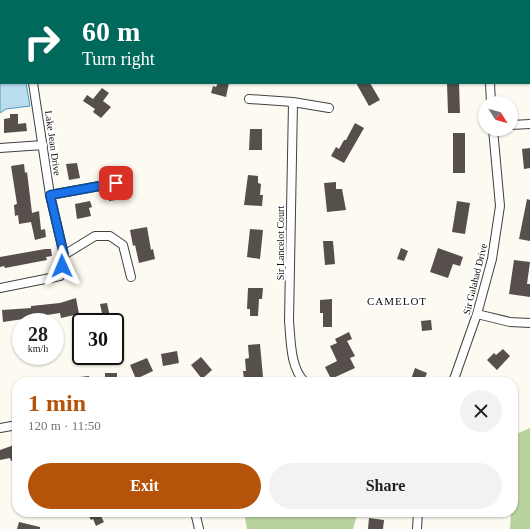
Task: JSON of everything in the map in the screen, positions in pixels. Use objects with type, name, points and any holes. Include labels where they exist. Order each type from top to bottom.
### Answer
[{"type":"street","name":"Lake Jean Drive","points":[[0,288],[60,276],[64,255],[50,195],[44,145],[33,84]]},
{"type":"street","points":[[490,84],[491,96]]},
{"type":"street","points":[[249,98],[292,102],[329,108]]},
{"type":"street","name":"Sir Lancelot Court","points":[[292,102],[289,321],[293,354],[300,377]]},
{"type":"street","points":[[518,124],[530,124]]},
{"type":"street","name":"Sir Galahad Drive","points":[[455,377],[477,314],[492,259],[500,206],[494,136]]},
{"type":"street","points":[[0,148],[44,145]]},
{"type":"street","points":[[50,195],[116,183]]},
{"type":"street","points":[[64,255],[95,236],[110,236],[123,244],[131,277]]},
{"type":"street","points":[[477,314],[510,322],[530,323]]},
{"type":"street","points":[[0,428],[12,426]]},
{"type":"street","points":[[196,517],[198,529]]},
{"type":"street","points":[[417,529],[418,517]]},
{"type":"green space","points":[[530,428],[530,529],[510,529],[511,517],[518,517],[518,433]]},
{"type":"green space","points":[[245,517],[357,517],[353,529],[247,529]]},
{"type":"water","points":[[0,84],[26,84],[30,106],[6,109],[0,113]]},
{"type":"building","points":[[218,84],[229,84],[226,97],[211,93],[213,86],[216,87]]},
{"type":"building","points":[[357,84],[371,84],[380,100],[369,106]]},
{"type":"building","points":[[447,84],[459,84],[460,113],[448,113]]},
{"type":"building","points":[[102,88],[109,93],[103,101],[111,107],[101,118],[93,112],[95,109],[83,101],[87,95],[93,99]]},
{"type":"building","points":[[10,114],[18,114],[18,124],[26,123],[27,131],[4,133],[4,119],[10,118]]},
{"type":"building","points":[[355,123],[364,128],[344,163],[331,156],[336,147],[339,149],[344,140],[346,140]]},
{"type":"building","points":[[250,129],[262,129],[262,150],[249,150]]},
{"type":"building","points":[[453,133],[465,133],[465,173],[453,173]]},
{"type":"building","points":[[530,148],[530,168],[524,169],[522,149]]},
{"type":"building","points":[[77,163],[80,178],[69,180],[66,164]]},
{"type":"building","points":[[24,164],[25,173],[27,172],[32,213],[39,211],[41,230],[45,229],[46,237],[35,240],[31,222],[19,224],[18,215],[15,216],[14,205],[17,204],[11,166]]},
{"type":"building","points":[[248,175],[258,176],[258,183],[261,184],[260,195],[263,195],[262,206],[244,205]]},
{"type":"building","points":[[336,182],[336,189],[342,189],[346,210],[327,212],[324,183]]},
{"type":"building","points":[[115,190],[115,193],[129,190],[130,198],[109,201],[108,191]]},
{"type":"building","points":[[527,199],[530,200],[530,241],[519,239]]},
{"type":"building","points":[[90,201],[92,207],[89,208],[91,216],[77,219],[75,204]]},
{"type":"building","points":[[457,201],[470,203],[465,234],[452,232]]},
{"type":"building","points":[[147,227],[151,250],[153,249],[155,259],[139,263],[135,245],[133,246],[130,230]]},
{"type":"building","points":[[250,229],[263,230],[260,259],[247,257]]},
{"type":"building","points":[[323,241],[333,241],[335,264],[325,265]]},
{"type":"building","points":[[401,248],[408,251],[404,261],[397,259]]},
{"type":"building","points":[[438,248],[463,257],[460,266],[453,264],[448,278],[430,272]]},
{"type":"building","points":[[51,249],[52,256],[46,257],[47,260],[5,268],[4,266],[0,267],[0,257]]},
{"type":"building","points":[[514,260],[530,262],[527,284],[530,284],[530,297],[509,294]]},
{"type":"building","points":[[248,288],[263,288],[262,299],[259,299],[258,316],[250,316],[250,309],[247,309]]},
{"type":"building","points":[[76,298],[79,313],[72,313],[72,316],[64,317],[64,313],[12,313],[12,321],[3,322],[2,310],[31,308],[31,306],[60,303]]},
{"type":"building","points":[[332,299],[332,327],[323,327],[323,313],[320,313],[320,300]]},
{"type":"building","points":[[107,303],[109,313],[102,313],[100,304]]},
{"type":"building","points":[[431,320],[432,330],[422,331],[421,321]]},
{"type":"building","points":[[349,332],[352,339],[347,341],[355,356],[350,358],[355,368],[335,377],[330,377],[325,367],[337,361],[330,346],[337,343],[335,339]]},
{"type":"building","points":[[260,344],[263,377],[244,377],[243,371],[246,371],[245,359],[249,358],[248,345]]},
{"type":"building","points":[[503,349],[510,356],[497,370],[487,360],[494,353],[496,355]]},
{"type":"building","points":[[177,351],[179,363],[163,366],[161,354]]},
{"type":"building","points":[[201,357],[212,370],[204,377],[200,377],[191,365]]},
{"type":"building","points":[[147,358],[153,371],[140,377],[135,377],[130,365]]},
{"type":"building","points":[[415,368],[427,373],[425,377],[412,377]]},
{"type":"building","points":[[105,373],[117,373],[117,377],[105,377]]},
{"type":"building","points":[[12,446],[12,461],[10,458],[0,460],[0,450]]},
{"type":"building","points":[[89,517],[102,517],[104,522],[96,526],[93,519],[91,520]]},
{"type":"building","points":[[369,518],[384,520],[383,529],[368,529]]},
{"type":"building","points":[[19,522],[40,527],[40,529],[17,529]]},
{"type":"district","name":"CAMELOT","points":[[397,301]]},
{"type":"route","points":[[62,266],[64,255],[50,195],[116,183]]}]
